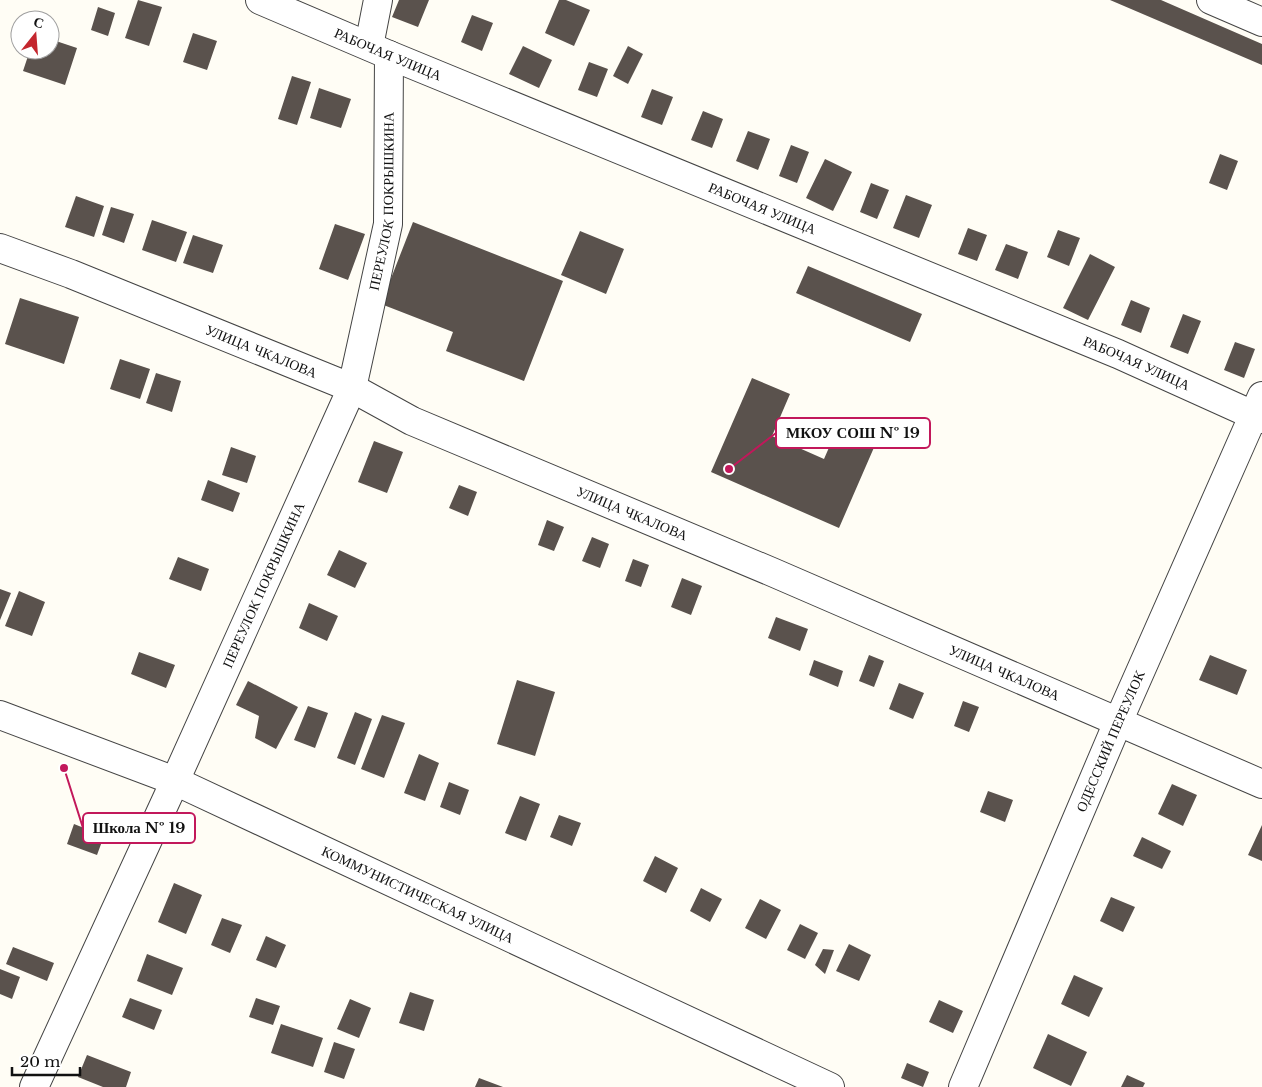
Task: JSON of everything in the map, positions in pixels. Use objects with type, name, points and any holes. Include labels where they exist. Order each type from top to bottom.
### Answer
[{"type":"street","name":"РАБОЧАЯ УЛИЦА","points":[[260,0],[379,51],[1259,410]]},
{"type":"street","name":"ПЕРЕУЛОК ПОКРЫШКИНА","points":[[34,1087],[175,781],[352,388],[388,224],[378,0]]},
{"type":"street","points":[[1211,0],[1262,22]]},
{"type":"street","name":"УЛИЦА ЧКАЛОВА","points":[[0,248],[71,274],[352,388],[412,421],[772,572],[1262,784]]},
{"type":"street","name":"ОДЕССКИЙ ПЕРЕУЛОК","points":[[962,1087],[1118,722],[1259,410]]},
{"type":"street","name":"КОММУНИСТИЧЕСКАЯ УЛИЦА","points":[[0,715],[175,781],[830,1087]]},
{"type":"building","points":[[138,0],[162,7],[149,46],[125,38]]},
{"type":"building","points":[[399,0],[429,0],[418,27],[392,17]]},
{"type":"building","points":[[559,0],[566,0],[590,10],[574,46],[545,33]]},
{"type":"building","points":[[1110,0],[1161,0],[1262,44],[1262,65]]},
{"type":"building","points":[[98,7],[115,13],[108,36],[91,30]]},
{"type":"building","points":[[472,15],[493,23],[482,51],[461,42]]},
{"type":"building","points":[[193,33],[217,41],[207,70],[183,62]]},
{"type":"building","points":[[60,42],[77,48],[65,85],[23,71],[27,60],[60,60]]},
{"type":"building","points":[[523,46],[552,60],[539,88],[509,74]]},
{"type":"building","points":[[628,46],[643,54],[628,84],[613,76]]},
{"type":"building","points":[[589,62],[608,69],[597,97],[578,90]]},
{"type":"building","points":[[292,76],[311,82],[297,125],[278,119]]},
{"type":"building","points":[[319,88],[351,99],[341,128],[310,118]]},
{"type":"building","points":[[652,89],[673,97],[662,125],[641,117]]},
{"type":"building","points":[[703,111],[723,119],[712,148],[691,140]]},
{"type":"building","points":[[748,131],[770,139],[758,170],[736,161]]},
{"type":"building","points":[[791,145],[809,152],[797,183],[779,176]]},
{"type":"building","points":[[1220,154],[1238,161],[1227,190],[1209,183]]},
{"type":"building","points":[[825,159],[852,172],[833,211],[806,198]]},
{"type":"building","points":[[871,183],[889,190],[877,219],[860,212]]},
{"type":"building","points":[[906,195],[932,205],[919,238],[893,228]]},
{"type":"building","points":[[76,196],[104,206],[94,237],[65,227]]},
{"type":"building","points":[[111,207],[134,214],[124,243],[102,235]]},
{"type":"building","points":[[152,220],[187,232],[176,262],[142,250]]},
{"type":"building","points":[[413,222],[563,281],[524,381],[446,351],[453,332],[381,304]]},
{"type":"building","points":[[335,224],[365,234],[348,280],[319,269]]},
{"type":"building","points":[[968,228],[987,235],[977,261],[958,254]]},
{"type":"building","points":[[1058,230],[1080,238],[1069,266],[1047,257]]},
{"type":"building","points":[[580,231],[624,249],[606,294],[561,275]]},
{"type":"building","points":[[193,235],[223,245],[213,273],[183,263]]},
{"type":"building","points":[[1006,244],[1028,252],[1018,279],[995,270]]},
{"type":"building","points":[[1090,254],[1115,267],[1088,320],[1063,308]]},
{"type":"building","points":[[808,266],[922,314],[910,342],[796,293]]},
{"type":"building","points":[[20,298],[79,317],[64,364],[5,344]]},
{"type":"building","points":[[1131,300],[1150,308],[1141,333],[1121,325]]},
{"type":"building","points":[[1183,314],[1201,321],[1188,354],[1170,347]]},
{"type":"building","points":[[1235,342],[1255,349],[1244,378],[1224,370]]},
{"type":"building","points":[[120,359],[150,369],[140,399],[110,389]]},
{"type":"building","points":[[156,373],[181,381],[172,412],[146,403]]},
{"type":"building","points":[[752,378],[790,394],[772,436],[824,459],[841,420],[879,436],[839,528],[711,472]]},
{"type":"building","points":[[374,441],[403,452],[387,493],[358,482]]},
{"type":"building","points":[[231,447],[256,456],[247,483],[222,475]]},
{"type":"building","points":[[208,480],[240,493],[233,512],[201,500]]},
{"type":"building","points":[[459,485],[477,492],[468,516],[449,508]]},
{"type":"building","points":[[547,520],[564,527],[554,551],[538,545]]},
{"type":"building","points":[[592,537],[609,544],[600,568],[582,561]]},
{"type":"building","points":[[339,550],[367,563],[355,588],[327,575]]},
{"type":"building","points":[[178,557],[209,569],[201,591],[169,579]]},
{"type":"building","points":[[633,559],[649,565],[641,587],[625,581]]},
{"type":"building","points":[[682,578],[702,586],[691,615],[671,607]]},
{"type":"building","points":[[0,589],[11,593],[0,620]]},
{"type":"building","points":[[19,591],[45,602],[32,636],[5,626]]},
{"type":"building","points":[[309,603],[338,616],[327,641],[299,628]]},
{"type":"building","points":[[776,617],[808,629],[800,651],[768,638]]},
{"type":"building","points":[[139,652],[175,665],[166,688],[131,674]]},
{"type":"building","points":[[869,655],[884,661],[874,687],[859,681]]},
{"type":"building","points":[[1210,655],[1247,670],[1237,695],[1199,680]]},
{"type":"building","points":[[814,660],[843,671],[838,687],[809,675]]},
{"type":"building","points":[[517,680],[555,692],[535,756],[497,744]]},
{"type":"building","points":[[248,681],[298,707],[276,749],[255,738],[259,716],[236,705]]},
{"type":"building","points":[[899,683],[924,693],[913,719],[889,709]]},
{"type":"building","points":[[963,701],[979,707],[969,732],[954,726]]},
{"type":"building","points":[[308,706],[328,713],[315,748],[294,740]]},
{"type":"building","points":[[355,712],[372,719],[355,765],[337,758]]},
{"type":"building","points":[[382,715],[405,723],[384,778],[361,769]]},
{"type":"building","points":[[419,754],[439,763],[425,801],[404,793]]},
{"type":"building","points":[[449,782],[469,790],[460,815],[440,807]]},
{"type":"building","points":[[1172,784],[1197,795],[1183,826],[1158,814]]},
{"type":"building","points":[[988,791],[1013,800],[1005,822],[980,812]]},
{"type":"building","points":[[520,796],[540,804],[526,841],[505,833]]},
{"type":"building","points":[[559,815],[581,823],[572,846],[550,837]]},
{"type":"building","points":[[74,824],[104,836],[97,855],[67,844]]},
{"type":"building","points":[[1262,825],[1262,861],[1248,855]]},
{"type":"building","points":[[1142,837],[1171,851],[1162,869],[1133,856]]},
{"type":"building","points":[[655,856],[678,868],[666,893],[643,881]]},
{"type":"building","points":[[174,883],[202,895],[186,934],[158,922]]},
{"type":"building","points":[[701,888],[722,899],[710,922],[690,911]]},
{"type":"building","points":[[1111,897],[1135,907],[1123,932],[1100,921]]},
{"type":"building","points":[[760,899],[781,910],[766,939],[745,928]]},
{"type":"building","points":[[222,918],[242,925],[230,953],[211,945]]},
{"type":"building","points":[[800,924],[818,933],[805,959],[787,950]]},
{"type":"building","points":[[266,936],[286,945],[276,968],[256,960]]},
{"type":"building","points":[[849,944],[871,955],[859,981],[836,971]]},
{"type":"building","points":[[13,947],[54,963],[47,981],[6,964]]},
{"type":"building","points":[[823,949],[834,950],[825,974],[815,965]]},
{"type":"building","points":[[147,954],[183,968],[172,995],[137,981]]},
{"type":"building","points":[[0,969],[20,977],[12,999],[0,994]]},
{"type":"building","points":[[1074,975],[1103,988],[1089,1017],[1061,1004]]},
{"type":"building","points":[[410,992],[434,1000],[424,1031],[399,1023]]},
{"type":"building","points":[[130,998],[162,1010],[154,1030],[122,1017]]},
{"type":"building","points":[[256,998],[280,1006],[273,1025],[249,1017]]},
{"type":"building","points":[[350,999],[371,1008],[359,1038],[337,1029]]},
{"type":"building","points":[[939,1000],[963,1011],[953,1033],[929,1022]]},
{"type":"building","points":[[281,1024],[323,1038],[313,1067],[271,1053]]},
{"type":"building","points":[[1048,1034],[1087,1052],[1071,1086],[1033,1068]]},
{"type":"building","points":[[334,1042],[355,1049],[344,1079],[324,1072]]},
{"type":"building","points":[[87,1055],[131,1072],[126,1087],[103,1087],[78,1077]]},
{"type":"building","points":[[907,1063],[929,1072],[923,1087],[901,1078]]},
{"type":"building","points":[[1127,1075],[1145,1083],[1143,1087],[1121,1087]]},
{"type":"building","points":[[479,1078],[503,1087],[475,1087]]},
{"type":"place","name":"МКОУ СОШ № 19","points":[[729,469]]},
{"type":"place","name":"Школа № 19","points":[[64,768]]}]
